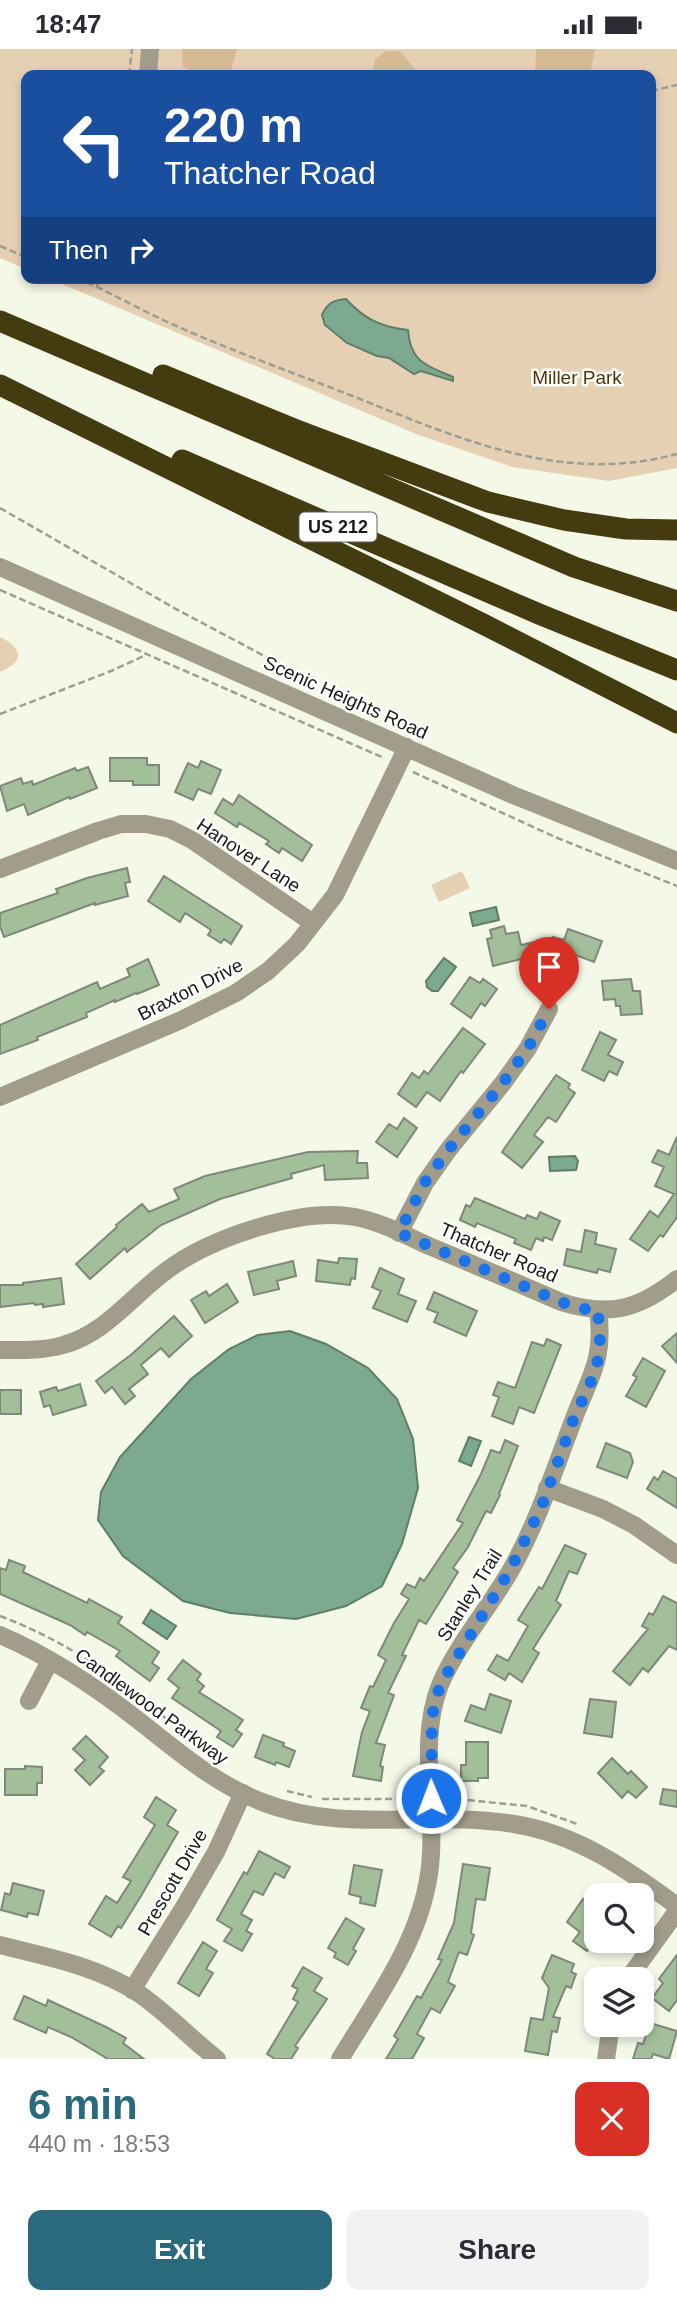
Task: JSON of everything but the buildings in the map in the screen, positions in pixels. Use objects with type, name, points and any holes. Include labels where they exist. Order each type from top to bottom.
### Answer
[{"type":"highway","points":[[0,319],[71,338],[294,429],[488,502],[564,520],[625,529],[677,530]]},
{"type":"highway","name":"US 212","points":[[0,319],[574,567],[677,601]]},
{"type":"highway","points":[[0,384],[677,723]]},
{"type":"highway","name":"US 212","points":[[0,384],[539,614],[677,670]]},
{"type":"street","points":[[148,70],[150,49]]},
{"type":"street","name":"Scenic Heights Road","points":[[0,567],[558,814],[677,862]]},
{"type":"street","name":"Braxton Drive","points":[[0,1097],[179,1021],[236,993],[268,971],[297,944],[335,895],[346,875],[391,762],[407,747]]},
{"type":"street","name":"Hanover Lane","points":[[0,869],[121,824],[146,824],[170,829],[192,840],[313,923]]},
{"type":"street","points":[[399,1233],[425,1182],[503,1083],[528,1048],[549,1009]]},
{"type":"street","name":"Thatcher Road","points":[[0,1350],[63,1345],[84,1337],[103,1325],[188,1256],[239,1234],[292,1219],[333,1214],[370,1220],[561,1302],[585,1309],[635,1305],[657,1295],[677,1279]]},
{"type":"street","name":"Stanley Trail","points":[[340,2059],[410,1941],[429,1876],[432,1716],[440,1685],[526,1540],[597,1364],[600,1342],[598,1310]]},
{"type":"street","points":[[547,1488],[603,1509],[634,1525],[677,1555]]},
{"type":"street","name":"Candlewood Parkway","points":[[0,1635],[50,1661],[106,1696],[205,1773],[264,1803],[330,1819],[470,1820],[513,1824],[555,1833],[604,1856],[632,1873],[677,1909]]},
{"type":"street","points":[[29,1701],[50,1661]]},
{"type":"street","name":"Prescott Drive","points":[[132,1990],[216,1852],[243,1793]]},
{"type":"street","points":[[636,1967],[677,1909]]},
{"type":"street","points":[[0,1945],[101,1973],[132,1990],[167,2015],[217,2059]]},
{"type":"street","points":[[606,2059],[609,2037]]},
{"type":"path","points":[[130,70],[132,49]]},
{"type":"path","points":[[656,90],[677,85]]},
{"type":"path","points":[[0,246],[21,255]]},
{"type":"path","points":[[92,284],[173,324],[455,436],[504,452],[594,465],[626,465],[677,454]]},
{"type":"path","points":[[0,590],[147,654],[111,671],[0,714]]},
{"type":"path","points":[[391,762],[555,837],[677,886]]},
{"type":"path","points":[[0,1616],[65,1645],[149,1703],[176,1728]]},
{"type":"path","points":[[277,1789],[320,1799],[459,1798],[527,1806],[584,1827]]},
{"type":"green space","name":"Miller Park","points":[[0,49],[677,49],[677,468],[609,481],[512,467],[416,434],[62,284],[656,284],[656,70],[21,70],[21,267],[0,258]]},
{"type":"green space","points":[[0,637],[17,650],[18,655],[14,664],[0,672]]},
{"type":"green space","points":[[462,871],[470,888],[439,902],[431,885]]},
{"type":"shaded area","points":[[182,49],[237,49],[231,70],[190,70],[183,67]]},
{"type":"shaded area","points":[[536,49],[595,49],[591,70],[535,70]]},
{"type":"shaded area","points":[[386,51],[400,51],[416,70],[373,70],[375,59]]},
{"type":"shaded area","points":[[346,299],[359,312],[374,321],[408,330],[409,341],[416,356],[428,366],[453,377],[453,381],[421,371],[414,374],[389,358],[377,356],[347,343],[325,325],[322,315],[331,303]]},
{"type":"shaded area","points":[[496,907],[499,920],[473,926],[470,913]]},
{"type":"shaded area","points":[[444,958],[456,967],[438,991],[432,991],[427,987],[426,981]]},
{"type":"shaded area","points":[[575,1156],[578,1161],[576,1170],[550,1171],[549,1157]]},
{"type":"shaded area","points":[[290,1331],[326,1344],[368,1368],[397,1399],[413,1439],[418,1488],[402,1544],[382,1586],[346,1606],[296,1619],[230,1613],[183,1601],[123,1556],[98,1520],[101,1492],[120,1457],[191,1379],[229,1349],[258,1335]]},
{"type":"shaded area","points":[[469,1437],[481,1441],[471,1466],[459,1461]]},
{"type":"shaded area","points":[[151,1610],[176,1626],[167,1639],[143,1623]]},
{"type":"route","points":[[431,1798],[432,1716],[440,1685],[510,1570],[541,1508],[597,1364],[600,1325],[598,1310],[561,1302],[399,1233],[425,1182],[503,1083],[528,1048],[549,1009]]}]
